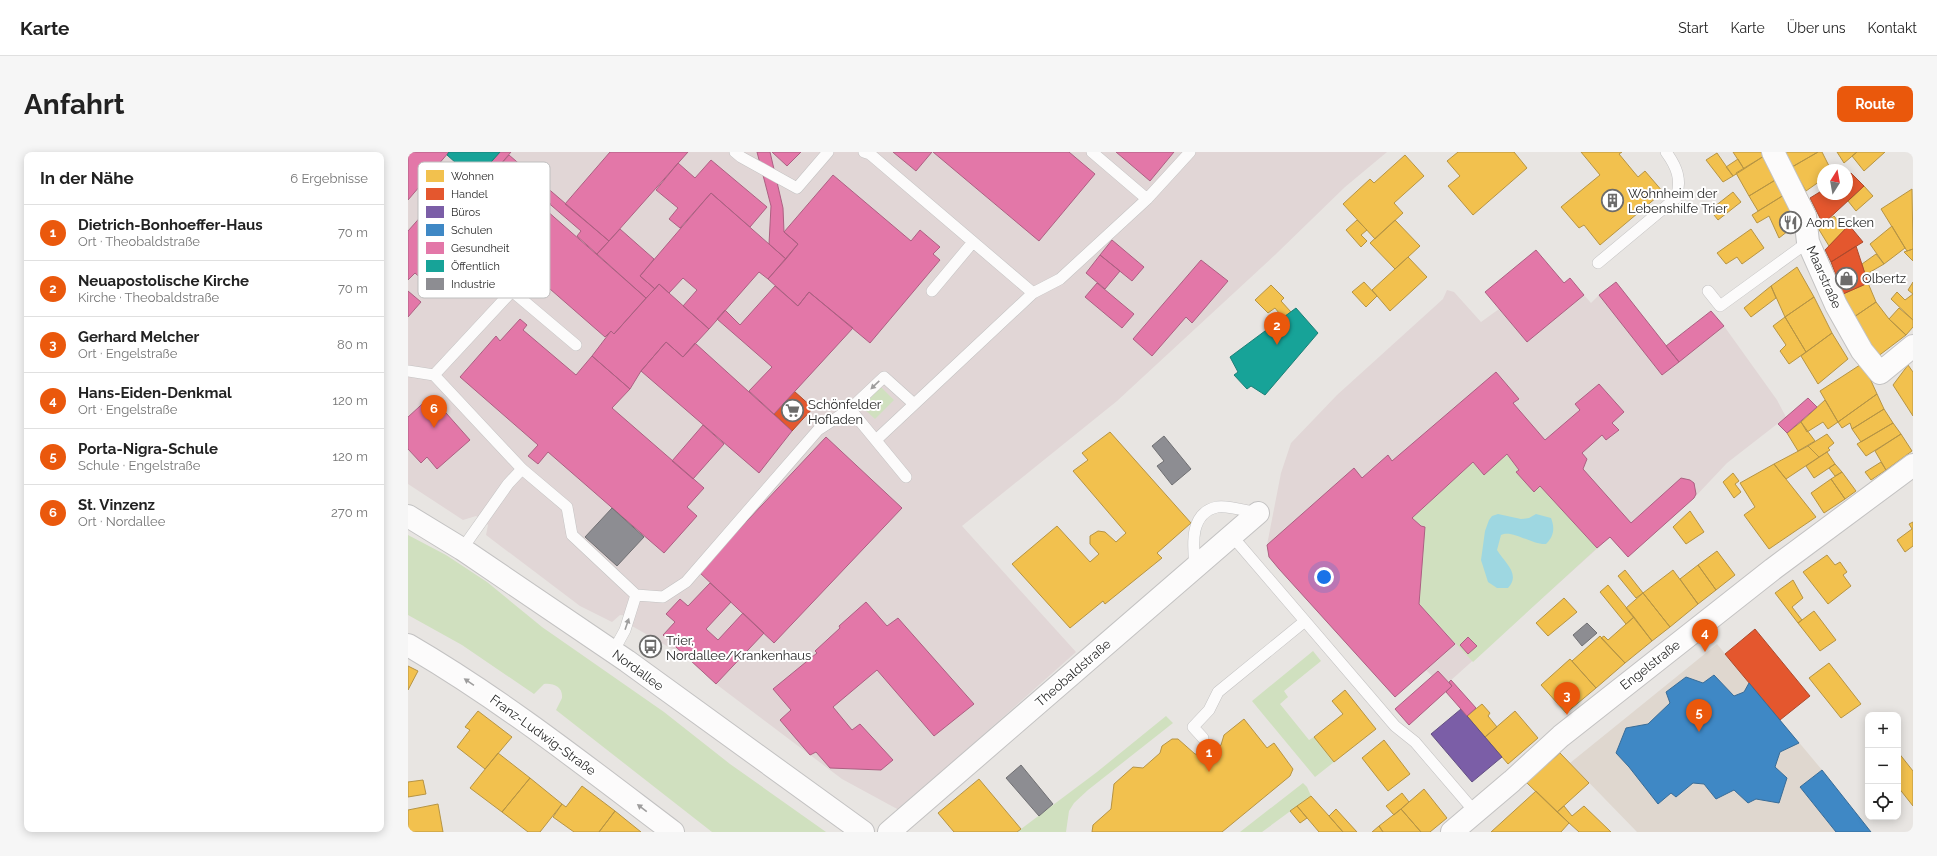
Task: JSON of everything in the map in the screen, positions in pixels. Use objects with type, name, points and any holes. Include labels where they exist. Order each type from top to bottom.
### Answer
[{"type":"street","name":"Maarstraße","points":[[1773,152],[1805,216],[1808,242],[1846,324],[1862,351],[1880,373],[1913,346]]},
{"type":"street","name":"Engelstraße","points":[[1452,832],[1512,782],[1561,736],[1772,569],[1913,465]]},
{"type":"street","name":"Theobaldstraße","points":[[889,832],[1258,514]]},
{"type":"street","name":"Nordallee","points":[[408,516],[462,549],[613,652],[863,832]]},
{"type":"street","name":"Franz-Ludwig-Straße","points":[[408,645],[449,668],[500,702],[673,832]]},
{"type":"lane","points":[[736,152],[741,157],[797,188],[828,152]]},
{"type":"lane","points":[[864,152],[870,154],[1033,293]]},
{"type":"lane","points":[[1092,152],[1148,199]]},
{"type":"lane","points":[[876,440],[1033,293],[1060,278],[1148,199],[1190,152]]},
{"type":"lane","points":[[1598,264],[1676,198],[1679,187],[1678,172],[1675,164],[1666,152]]},
{"type":"lane","points":[[932,291],[973,242]]},
{"type":"lane","points":[[1708,291],[1720,306],[1808,242]]},
{"type":"lane","points":[[434,375],[506,298]]},
{"type":"lane","points":[[520,298],[576,345]]},
{"type":"lane","points":[[408,371],[434,375],[522,469],[567,507],[572,535],[636,595],[662,597],[686,582],[818,430],[850,410],[884,377],[914,404]]},
{"type":"lane","points":[[850,410],[906,477]]},
{"type":"lane","points":[[462,549],[508,484],[522,469]]},
{"type":"lane","points":[[1195,567],[1193,546],[1194,529],[1198,520],[1206,512],[1218,507],[1258,514]]},
{"type":"lane","points":[[1232,536],[1395,726],[1415,742],[1475,812]]},
{"type":"lane","points":[[613,652],[625,630],[636,595]]},
{"type":"lane","points":[[1203,738],[1193,727],[1209,710],[1218,692],[1305,621]]},
{"type":"shaded area","points":[[408,152],[1387,152],[1345,187],[1276,254],[1117,401],[962,526],[1076,652],[899,810],[842,779],[716,684],[686,657],[632,626],[635,616],[620,615],[612,622],[580,606],[486,535],[488,525],[482,519],[476,516],[463,520],[408,484]]},
{"type":"shaded area","points":[[1447,290],[1454,292],[1481,322],[1499,309],[1527,342],[1584,295],[1591,303],[1599,295],[1662,374],[1724,326],[1777,400],[1786,417],[1727,463],[1694,498],[1628,557],[1610,537],[1449,682],[1438,671],[1432,676],[1426,670],[1395,697],[1279,569],[1269,557],[1267,545],[1281,473],[1291,443],[1337,395],[1443,299]]},
{"type":"shaded area","points":[[1717,644],[1822,770],[1800,787],[1836,832],[1637,832],[1570,763]]},
{"type":"green space","points":[[881,387],[894,400],[875,419],[862,407]]},
{"type":"green space","points":[[1507,454],[1519,470],[1517,472],[1533,491],[1540,486],[1597,548],[1473,662],[1419,604],[1425,528],[1412,518],[1473,462],[1484,475]]},
{"type":"green space","points":[[408,535],[446,555],[487,582],[542,627],[664,712],[730,764],[826,832],[712,832],[556,710],[562,698],[561,691],[557,686],[544,684],[534,694],[462,645],[408,615]]},
{"type":"green space","points":[[1313,651],[1321,661],[1284,691],[1288,697],[1280,704],[1309,740],[1314,737],[1334,762],[1315,777],[1252,701]]},
{"type":"green space","points":[[1166,716],[1173,723],[1088,790],[1074,803],[1069,811],[1066,832],[1017,832],[1097,772]]},
{"type":"green space","points":[[1303,783],[1307,787],[1311,796],[1262,832],[1240,832]]},
{"type":"water","points":[[1498,514],[1521,519],[1529,518],[1536,514],[1551,518],[1553,525],[1552,535],[1546,544],[1540,544],[1511,534],[1501,535],[1497,550],[1510,569],[1513,578],[1512,583],[1508,588],[1497,588],[1488,582],[1481,560],[1485,531],[1489,520],[1492,516]]},
{"type":"building: Wohnen","points":[[1458,152],[1514,152],[1527,168],[1473,215],[1448,186],[1460,176],[1447,161]]},
{"type":"building: Wohnen","name":"Wohnheim der Lebenshilfe Trier","points":[[1581,152],[1622,152],[1619,154],[1638,177],[1645,171],[1663,192],[1600,245],[1584,225],[1579,228],[1561,207],[1600,175]]},
{"type":"building: Wohnen","points":[[1733,152],[1762,152],[1764,156],[1744,169]]},
{"type":"building: Wohnen","points":[[1785,152],[1818,152],[1792,167]]},
{"type":"building: Wohnen","points":[[1818,152],[1822,152],[1828,164],[1817,164],[1817,183],[1806,191],[1792,167]]},
{"type":"building: Wohnen","points":[[1837,152],[1857,152],[1844,163]]},
{"type":"building: Wohnen","points":[[1857,152],[1885,152],[1864,171],[1852,156]]},
{"type":"building: Wohnen","points":[[1717,153],[1733,176],[1723,182],[1706,160]]},
{"type":"building: Wohnen","points":[[1405,155],[1424,176],[1394,203],[1403,213],[1375,239],[1343,204],[1370,179],[1374,183]]},
{"type":"building: Wohnen","points":[[1764,156],[1777,179],[1749,196],[1736,173]]},
{"type":"building: Wohnen","points":[[1738,159],[1744,169],[1733,176],[1726,167]]},
{"type":"building: Wohnen","points":[[1777,179],[1784,195],[1758,211],[1749,196]]},
{"type":"building: Wohnen","points":[[1864,186],[1873,196],[1856,211],[1848,201],[1853,200],[1853,196]]},
{"type":"building: Wohnen","points":[[1912,189],[1913,249],[1907,251],[1881,209]]},
{"type":"building: Wohnen","points":[[1733,192],[1741,202],[1718,220],[1710,210]]},
{"type":"building: Wohnen","points":[[1784,195],[1797,224],[1779,238],[1769,216],[1757,223],[1752,215]]},
{"type":"building: Wohnen","points":[[1834,216],[1845,230],[1829,246],[1818,228]]},
{"type":"building: Wohnen","points":[[1357,220],[1367,230],[1361,235],[1367,241],[1361,247],[1346,230]]},
{"type":"building: Wohnen","points":[[1395,220],[1420,246],[1395,269],[1370,243]]},
{"type":"building: Wohnen","points":[[1892,226],[1905,248],[1884,264],[1870,244]]},
{"type":"building: Wohnen","points":[[1751,229],[1764,248],[1742,264],[1737,257],[1726,264],[1717,253]]},
{"type":"building: Wohnen","points":[[1913,249],[1913,261],[1904,252]]},
{"type":"building: Wohnen","points":[[1876,254],[1884,264],[1865,275],[1862,264]]},
{"type":"building: Wohnen","points":[[1408,257],[1427,277],[1390,311],[1372,290]]},
{"type":"building: Wohnen","points":[[1797,267],[1814,297],[1785,317],[1771,286]]},
{"type":"building: Wohnen","points":[[1364,282],[1377,296],[1366,307],[1352,292]]},
{"type":"building: Wohnen","points":[[1913,282],[1913,294],[1908,290]]},
{"type":"building: Wohnen","points":[[1868,283],[1876,302],[1854,317],[1843,294]]},
{"type":"building: Wohnen","points":[[1271,285],[1284,298],[1281,301],[1291,312],[1283,318],[1275,308],[1268,313],[1255,300]]},
{"type":"building: Wohnen","points":[[1771,286],[1776,298],[1751,317],[1744,308]]},
{"type":"building: Wohnen","points":[[1897,292],[1905,300],[1913,294],[1913,320],[1891,299]]},
{"type":"building: Wohnen","points":[[1814,297],[1832,333],[1806,352],[1785,317]]},
{"type":"building: Wohnen","points":[[1876,302],[1889,319],[1906,335],[1877,357],[1854,317]]},
{"type":"building: Wohnen","points":[[1899,308],[1913,320],[1913,327],[1906,335],[1889,319]]},
{"type":"building: Wohnen","points":[[1785,317],[1806,352],[1789,364],[1780,351],[1786,345],[1773,326]]},
{"type":"building: Wohnen","points":[[1832,333],[1848,359],[1818,384],[1801,356]]},
{"type":"building: Wohnen","points":[[1863,363],[1877,394],[1838,422],[1820,391]]},
{"type":"building: Wohnen","points":[[1908,365],[1913,372],[1913,416],[1893,385]]},
{"type":"building: Wohnen","points":[[1877,394],[1884,409],[1852,429],[1850,423],[1842,428],[1838,422]]},
{"type":"building: Wohnen","points":[[1825,400],[1838,422],[1828,429],[1823,422],[1807,432],[1801,422]]},
{"type":"building: Wohnen","points":[[1884,409],[1893,423],[1861,442],[1852,429]]},
{"type":"building: Wohnen","points":[[1801,422],[1815,441],[1798,451],[1787,433]]},
{"type":"building: Wohnen","points":[[1893,423],[1901,434],[1866,456],[1857,444]]},
{"type":"building: Wohnen","points":[[1110,432],[1191,523],[1157,553],[1162,558],[1105,604],[1103,601],[1070,628],[1012,564],[1057,526],[1090,562],[1099,554],[1090,544],[1090,536],[1098,531],[1105,532],[1116,542],[1126,533],[1073,471],[1088,460],[1082,453]]},
{"type":"building: Wohnen","points":[[1827,434],[1834,443],[1828,448],[1830,450],[1819,457],[1808,446]]},
{"type":"building: Wohnen","points":[[1901,434],[1912,451],[1886,470],[1875,451]]},
{"type":"building: Wohnen","points":[[1808,446],[1819,457],[1786,479],[1774,464]]},
{"type":"building: Wohnen","points":[[1827,452],[1835,464],[1814,478],[1806,466]]},
{"type":"building: Wohnen","points":[[1881,462],[1886,470],[1871,480],[1865,472]]},
{"type":"building: Wohnen","points":[[1774,464],[1816,517],[1769,549],[1744,515],[1755,507],[1740,483]]},
{"type":"building: Wohnen","points":[[1835,464],[1842,472],[1835,476],[1829,468]]},
{"type":"building: Wohnen","points":[[1842,472],[1856,491],[1845,499],[1831,479]]},
{"type":"building: Wohnen","points":[[1733,473],[1739,481],[1735,484],[1741,492],[1734,498],[1723,482]]},
{"type":"building: Wohnen","points":[[1831,479],[1845,499],[1824,513],[1811,493]]},
{"type":"building: Wohnen","points":[[1690,511],[1704,532],[1686,544],[1673,527]]},
{"type":"building: Wohnen","points":[[1913,522],[1913,546],[1905,552],[1897,540],[1912,529],[1909,524]]},
{"type":"building: Wohnen","points":[[1717,551],[1735,575],[1716,590],[1698,565]]},
{"type":"building: Wohnen","points":[[1827,555],[1835,565],[1840,562],[1847,572],[1843,575],[1851,586],[1828,604],[1803,572]]},
{"type":"building: Wohnen","points":[[1698,565],[1716,590],[1698,604],[1680,579]]},
{"type":"building: Wohnen","points":[[1625,570],[1643,593],[1636,598],[1618,576]]},
{"type":"building: Wohnen","points":[[1673,570],[1698,604],[1670,627],[1643,593]]},
{"type":"building: Wohnen","points":[[1793,580],[1803,598],[1792,607],[1802,620],[1798,623],[1775,593]]},
{"type":"building: Wohnen","points":[[1608,585],[1634,617],[1626,624],[1600,592]]},
{"type":"building: Wohnen","points":[[1643,593],[1670,627],[1652,641],[1626,608]]},
{"type":"building: Wohnen","points":[[1564,598],[1577,612],[1548,636],[1536,623]]},
{"type":"building: Wohnen","points":[[1814,611],[1836,640],[1820,651],[1798,623]]},
{"type":"building: Wohnen","points":[[1634,617],[1652,641],[1625,663],[1601,638],[1604,636],[1608,640]]},
{"type":"building: Wohnen","points":[[1600,636],[1625,663],[1596,688],[1572,661]]},
{"type":"building: Wohnen","points":[[1570,659],[1596,688],[1566,713],[1541,685]]},
{"type":"building: Wohnen","points":[[1829,663],[1861,704],[1841,718],[1809,678]]},
{"type":"building: Wohnen","points":[[408,666],[418,671],[408,690]]},
{"type":"building: Wohnen","points":[[1345,690],[1376,729],[1334,762],[1314,737],[1343,714],[1332,701]]},
{"type":"building: Wohnen","points":[[1482,704],[1490,713],[1488,716],[1497,727],[1485,737],[1467,716]]},
{"type":"building: Wohnen","points":[[478,711],[512,737],[485,769],[457,747],[470,730],[465,727]]},
{"type":"building: Wohnen","points":[[1515,711],[1538,738],[1508,764],[1485,737]]},
{"type":"building: Wohnen","points":[[1244,719],[1267,748],[1274,743],[1293,769],[1290,776],[1222,832],[1092,832],[1093,825],[1111,809],[1114,784],[1133,767],[1143,768],[1160,753],[1162,746],[1172,739],[1178,739],[1195,754],[1208,756],[1221,745],[1224,735]]},
{"type":"building: Wohnen","points":[[1384,740],[1410,774],[1388,791],[1362,758]]},
{"type":"building: Wohnen","points":[[498,753],[530,778],[502,812],[470,788]]},
{"type":"building: Wohnen","points":[[1560,753],[1589,783],[1557,812],[1526,782]]},
{"type":"building: Wohnen","points":[[1901,756],[1913,771],[1913,806],[1901,791]]},
{"type":"building: Wohnen","points":[[530,778],[562,804],[540,832],[528,832],[502,812]]},
{"type":"building: Wohnen","points":[[979,779],[1021,829],[1017,832],[954,832],[938,813]]},
{"type":"building: Wohnen","points":[[423,780],[426,794],[408,797],[408,782]]},
{"type":"building: Wohnen","points":[[582,786],[615,811],[599,832],[574,832],[553,817],[562,804],[566,807]]},
{"type":"building: Wohnen","points":[[1424,789],[1447,818],[1430,832],[1421,832],[1401,809]]},
{"type":"building: Wohnen","points":[[1536,791],[1569,823],[1561,832],[1491,832]]},
{"type":"building: Wohnen","points":[[1402,793],[1409,802],[1394,815],[1386,806]]},
{"type":"building: Wohnen","points":[[1311,796],[1343,832],[1319,832],[1297,806]]},
{"type":"building: Wohnen","points":[[438,804],[443,832],[408,832],[408,810]]},
{"type":"building: Wohnen","points":[[1297,806],[1307,818],[1300,823],[1290,811]]},
{"type":"building: Wohnen","points":[[1564,806],[1572,816],[1584,806],[1611,832],[1579,832],[1557,812]]},
{"type":"building: Wohnen","points":[[1336,809],[1357,832],[1343,832],[1329,816]]},
{"type":"building: Wohnen","points":[[1401,809],[1421,832],[1383,832],[1379,826]]},
{"type":"building: Wohnen","points":[[615,811],[641,832],[599,832]]},
{"type":"building: Wohnen","points":[[1379,826],[1383,832],[1372,832]]},
{"type":"building: Handel","points":[[1853,175],[1864,186],[1853,196]]},
{"type":"building: Handel","points":[[1817,194],[1817,200],[1849,200],[1823,224],[1810,198]]},
{"type":"building: Handel","points":[[1849,225],[1863,242],[1831,262],[1825,250]]},
{"type":"building: Handel","points":[[1856,246],[1868,283],[1843,294],[1831,262]]},
{"type":"building: Handel","name":"Schönfelder Hofladen","points":[[794,391],[813,408],[792,431],[774,414]]},
{"type":"building: Handel","points":[[1755,629],[1810,696],[1780,720],[1725,654]]},
{"type":"building: Büros","points":[[1461,709],[1502,757],[1472,782],[1431,734]]},
{"type":"building: Schulen","points":[[1714,675],[1734,696],[1744,692],[1749,683],[1799,743],[1780,752],[1775,767],[1787,778],[1779,803],[1756,799],[1748,803],[1734,790],[1716,799],[1704,784],[1693,783],[1676,797],[1671,793],[1658,804],[1616,753],[1626,728],[1648,724],[1670,703],[1666,692],[1686,677],[1703,683]]},
{"type":"building: Schulen","points":[[1822,770],[1871,832],[1836,832],[1800,787]]},
{"type":"building: Gesundheit","points":[[408,152],[449,152],[440,162],[418,162],[418,188],[408,200]]},
{"type":"building: Gesundheit","points":[[500,152],[511,152],[502,162],[491,162]]},
{"type":"building: Gesundheit","points":[[610,152],[688,152],[609,241],[565,204]]},
{"type":"building: Gesundheit","points":[[757,152],[770,152],[783,208],[784,232],[798,244],[786,259],[769,244],[771,206]]},
{"type":"building: Gesundheit","points":[[772,152],[801,152],[787,166]]},
{"type":"building: Gesundheit","points":[[893,152],[932,152],[916,171]]},
{"type":"building: Gesundheit","points":[[933,152],[1069,152],[1095,174],[1039,241]]},
{"type":"building: Gesundheit","points":[[1116,152],[1174,152],[1150,181]]},
{"type":"building: Gesundheit","points":[[509,155],[517,162],[503,162]]},
{"type":"building: Gesundheit","points":[[711,160],[767,207],[750,227],[711,193],[680,228],[669,219],[678,208],[656,190],[678,163],[695,178]]},
{"type":"building: Gesundheit","points":[[833,175],[911,241],[920,230],[940,247],[933,254],[940,260],[870,343],[809,292],[798,306],[768,279],[798,244],[784,232]]},
{"type":"building: Gesundheit","points":[[550,190],[609,241],[597,254],[577,236],[581,231],[550,204]]},
{"type":"building: Gesundheit","points":[[711,193],[786,259],[768,279],[759,272],[709,329],[683,306],[697,290],[683,278],[669,293],[659,284],[655,289],[640,276]]},
{"type":"building: Gesundheit","points":[[550,214],[646,298],[614,334],[611,331],[605,337],[550,289]]},
{"type":"building: Gesundheit","points":[[418,220],[418,276],[415,273],[408,280],[408,231]]},
{"type":"building: Gesundheit","points":[[620,229],[654,259],[640,276],[655,289],[646,298],[597,254]]},
{"type":"building: Gesundheit","points":[[1112,240],[1144,267],[1132,281],[1100,255]]},
{"type":"building: Gesundheit","points":[[1536,250],[1564,283],[1570,278],[1584,295],[1527,342],[1485,292]]},
{"type":"building: Gesundheit","points":[[1100,255],[1120,271],[1105,289],[1086,273]]},
{"type":"building: Gesundheit","points":[[1201,260],[1228,281],[1192,323],[1186,317],[1152,356],[1133,339]]},
{"type":"building: Gesundheit","points":[[1616,282],[1679,362],[1662,375],[1599,295]]},
{"type":"building: Gesundheit","points":[[1097,283],[1134,314],[1122,328],[1085,297]]},
{"type":"building: Gesundheit","points":[[659,284],[709,329],[683,357],[666,342],[641,371],[630,389],[592,356],[611,331],[614,334]]},
{"type":"building: Gesundheit","points":[[775,286],[798,306],[809,292],[853,328],[774,414],[749,391],[772,367],[717,319],[725,310],[740,325]]},
{"type":"building: Gesundheit","points":[[408,291],[421,302],[408,317]]},
{"type":"building: Gesundheit","points":[[1711,311],[1724,326],[1679,362],[1666,346]]},
{"type":"building: Gesundheit","points":[[520,319],[527,325],[523,330],[576,375],[592,356],[630,389],[612,408],[704,488],[687,507],[697,516],[664,553],[548,452],[538,464],[528,456],[538,445],[460,377],[496,336],[500,341]]},
{"type":"building: Gesundheit","points":[[666,342],[683,357],[695,343],[792,431],[759,473],[641,371]]},
{"type":"building: Gesundheit","points":[[1496,372],[1519,399],[1513,403],[1545,440],[1580,410],[1575,404],[1599,384],[1624,412],[1612,423],[1619,430],[1606,440],[1602,435],[1582,453],[1587,459],[1583,469],[1631,523],[1681,478],[1690,480],[1694,483],[1696,494],[1694,498],[1628,557],[1610,537],[1597,548],[1540,486],[1534,492],[1516,472],[1519,470],[1507,454],[1484,475],[1473,462],[1412,518],[1421,526],[1425,527],[1419,604],[1455,644],[1395,697],[1279,569],[1269,557],[1267,545],[1354,468],[1362,478],[1388,455],[1392,461]]},
{"type":"building: Gesundheit","points":[[431,396],[470,440],[437,469],[427,457],[421,463],[408,449],[408,417]]},
{"type":"building: Gesundheit","points":[[1808,398],[1817,407],[1787,433],[1778,424]]},
{"type":"building: Gesundheit","points":[[703,425],[724,444],[693,479],[672,461]]},
{"type":"building: Gesundheit","points":[[826,437],[902,508],[774,643],[699,572]]},
{"type":"building: Gesundheit","points":[[710,583],[731,602],[706,629],[718,640],[743,613],[764,633],[716,684],[663,635],[675,622],[666,614],[680,599],[688,606]]},
{"type":"building: Gesundheit","points":[[866,602],[887,626],[898,618],[974,704],[934,736],[877,670],[833,707],[852,730],[860,724],[893,760],[881,770],[830,768],[816,752],[810,755],[780,720],[791,710],[773,689],[817,653],[815,651],[840,628],[839,626]]},
{"type":"building: Gesundheit","points":[[1468,637],[1477,646],[1468,654],[1460,645]]},
{"type":"building: Gesundheit","points":[[1438,671],[1452,686],[1409,725],[1395,709]]},
{"type":"building: Gesundheit","points":[[1451,680],[1476,708],[1467,716],[1446,692],[1452,686],[1449,682]]},
{"type":"building: Öffentlich","points":[[449,152],[500,152],[491,162],[455,162],[447,155]]},
{"type":"building: Öffentlich","points":[[1296,308],[1318,333],[1265,395],[1251,386],[1247,389],[1234,375],[1238,372],[1230,357]]},
{"type":"building: Industrie","points":[[1164,436],[1191,469],[1172,485],[1157,466],[1164,461],[1152,446]]},
{"type":"building: Industrie","points":[[612,508],[644,537],[617,566],[585,537]]},
{"type":"building: Industrie","points":[[1587,623],[1597,633],[1582,646],[1573,635]]},
{"type":"building: Industrie","points":[[1021,765],[1053,804],[1039,816],[1006,778]]},
{"type":"place","name":"Wohnheim der Lebenshilfe Trier","points":[[1612,200]]},
{"type":"place","name":"Aom Ecken","points":[[1790,222]]},
{"type":"place","name":"Olbertz","points":[[1847,278]]},
{"type":"place","name":"Neuapostolische Kirche","points":[[1277,345]]},
{"type":"place","name":"Schönfelder Hofladen","points":[[793,411]]},
{"type":"place","name":"St. Vinzenz","points":[[434,428]]},
{"type":"place","name":"Trier, Nordallee/Krankenhaus","points":[[651,647]]},
{"type":"place","name":"Hans-Eiden-Denkmal","points":[[1705,652]]},
{"type":"place","name":"Gerhard Melcher","points":[[1567,715]]},
{"type":"place","name":"Porta-Nigra-Schule","points":[[1699,732]]},
{"type":"place","name":"Dietrich-Bonhoeffer-Haus","points":[[1209,772]]}]
